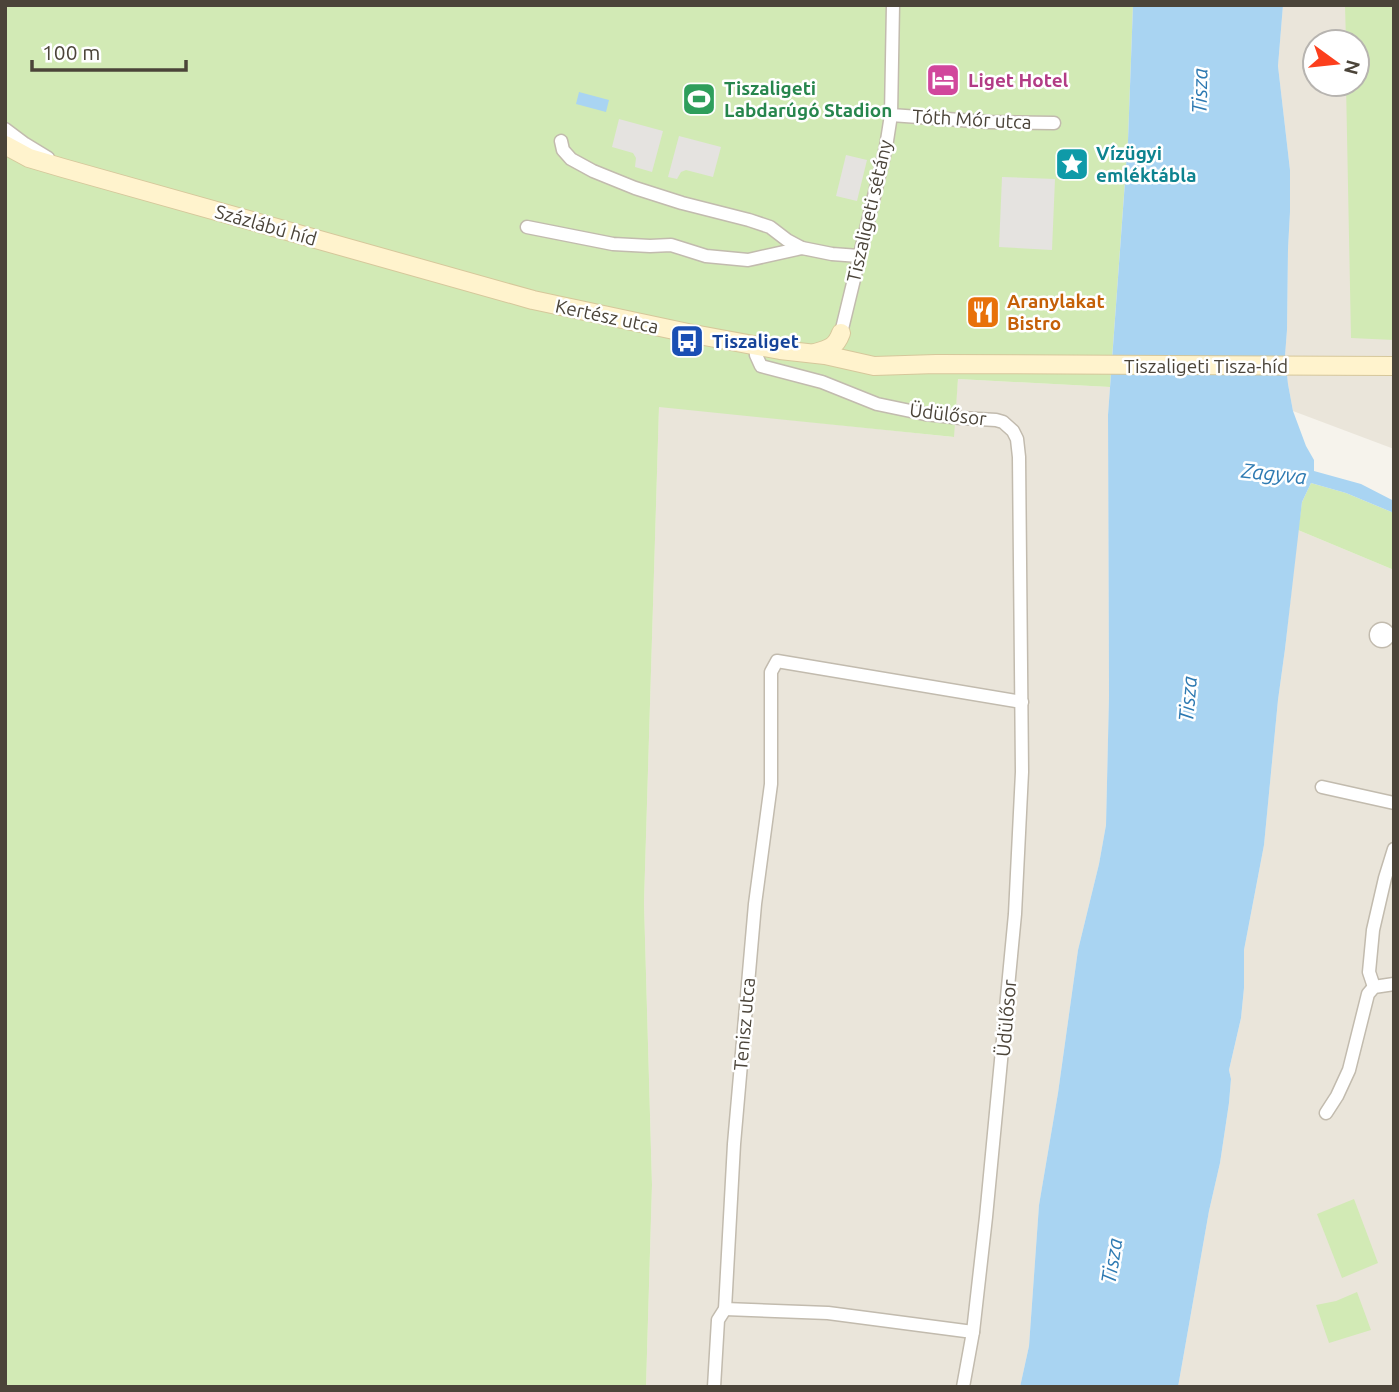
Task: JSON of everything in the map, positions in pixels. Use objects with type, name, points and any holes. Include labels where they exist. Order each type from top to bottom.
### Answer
[{"type":"main road","points":[[5,145],[29,158],[63,168]]},
{"type":"main road","points":[[5,157],[29,158]]},
{"type":"main road","name":"Százlábú híd","points":[[63,168],[447,276]]},
{"type":"main road","name":"Kertész utca","points":[[447,276],[533,300],[621,320],[868,365],[1062,365]]},
{"type":"main road","points":[[802,353],[815,353],[832,347],[841,333]]},
{"type":"main road","points":[[839,358],[841,333]]},
{"type":"main road","points":[[841,333],[850,352],[868,365]]},
{"type":"main road","name":"Tiszaligeti Tisza-híd","points":[[1062,365],[1394,366]]},
{"type":"street","name":"Tiszaligeti sétány","points":[[841,333],[886,147],[891,115],[893,5]]},
{"type":"street","name":"Tóth Mór utca","points":[[891,115],[988,122],[1054,123]]},
{"type":"street","points":[[5,129],[63,168]]},
{"type":"street","points":[[561,141],[563,150],[571,159],[635,188],[749,220],[770,228],[802,248],[859,256]]},
{"type":"street","points":[[527,227],[613,244],[671,245],[706,256],[748,260],[802,248]]},
{"type":"street","name":"Üdülősor","points":[[755,345],[761,366],[822,382],[877,404],[925,414],[996,420],[1009,426],[1017,439],[1022,772],[1015,915],[999,1101],[973,1332],[964,1387]]},
{"type":"street","name":"Tenisz utca","points":[[714,1387],[718,1320],[725,1309],[734,1144],[753,917],[771,784],[771,672],[777,661],[1022,702]]},
{"type":"street","points":[[1322,787],[1394,803]]},
{"type":"street","points":[[1374,987],[1369,972],[1373,930],[1394,849]]},
{"type":"street","points":[[1326,1113],[1349,1070],[1368,994],[1374,987],[1394,984]]},
{"type":"street","points":[[725,1309],[828,1313],[973,1332]]},
{"type":"shaded area","points":[[1283,5],[1394,5],[1394,449],[1293,411],[1285,356],[1290,170],[1278,66]]},
{"type":"shaded area","points":[[619,119],[663,131],[652,172],[635,167],[636,158],[633,153],[612,147]]},
{"type":"shaded area","points":[[679,136],[721,147],[713,177],[686,170],[681,172],[677,179],[668,177]]},
{"type":"shaded area","points":[[846,155],[867,160],[857,201],[836,196]]},
{"type":"shaded area","points":[[1002,177],[1055,179],[1052,250],[999,247]]},
{"type":"shaded area","points":[[958,379],[1110,387],[1106,825],[1078,950],[1039,1205],[1029,1346],[1020,1387],[646,1387],[652,1185],[644,903],[659,406],[953,437]]},
{"type":"shaded area","points":[[1298,530],[1394,570],[1394,1387],[1178,1387],[1220,1163],[1229,1103],[1229,1070],[1241,1018],[1244,950],[1264,845]]},
{"type":"green space","points":[[5,5],[1133,5],[1128,140],[1110,387],[958,379],[954,437],[659,407],[644,903],[652,1185],[646,1387],[5,1387]]},
{"type":"green space","points":[[1345,5],[1394,5],[1394,340],[1351,338],[1346,98],[1371,98],[1371,28],[1346,28]]},
{"type":"green space","points":[[1311,483],[1346,493],[1394,513],[1394,570],[1298,530],[1302,502]]},
{"type":"green space","points":[[1354,1199],[1378,1263],[1342,1278],[1317,1214]]},
{"type":"green space","points":[[1357,1292],[1371,1330],[1329,1343],[1316,1305],[1336,1301]]},
{"type":"water","points":[[1133,5],[1283,5],[1278,66],[1290,170],[1285,356],[1293,411],[1314,460],[1314,471],[1361,484],[1394,501],[1394,513],[1346,493],[1311,483],[1302,502],[1264,845],[1244,950],[1241,1018],[1229,1070],[1229,1103],[1220,1163],[1178,1387],[1020,1387],[1029,1346],[1039,1205],[1078,950],[1106,825],[1109,696],[1108,415],[1128,140]]},
{"type":"water","points":[[579,92],[609,100],[606,112],[576,104]]},
{"type":"place","name":"Liget Hotel","points":[[943,80]]},
{"type":"place","name":"Tiszaligeti Labdarúgó Stadion","points":[[699,99]]},
{"type":"place","name":"Vízügyi emléktábla","points":[[1072,164]]},
{"type":"place","name":"Aranylakat Bistro","points":[[983,312]]},
{"type":"place","name":"Tiszaliget","points":[[687,341]]},
{"type":"water label","name":"Tisza","points":[[1200,91]]},
{"type":"water label","name":"Zagyva","points":[[1274,474]]},
{"type":"water label","name":"Tisza","points":[[1188,699]]},
{"type":"water label","name":"Tisza","points":[[1112,1261]]}]
